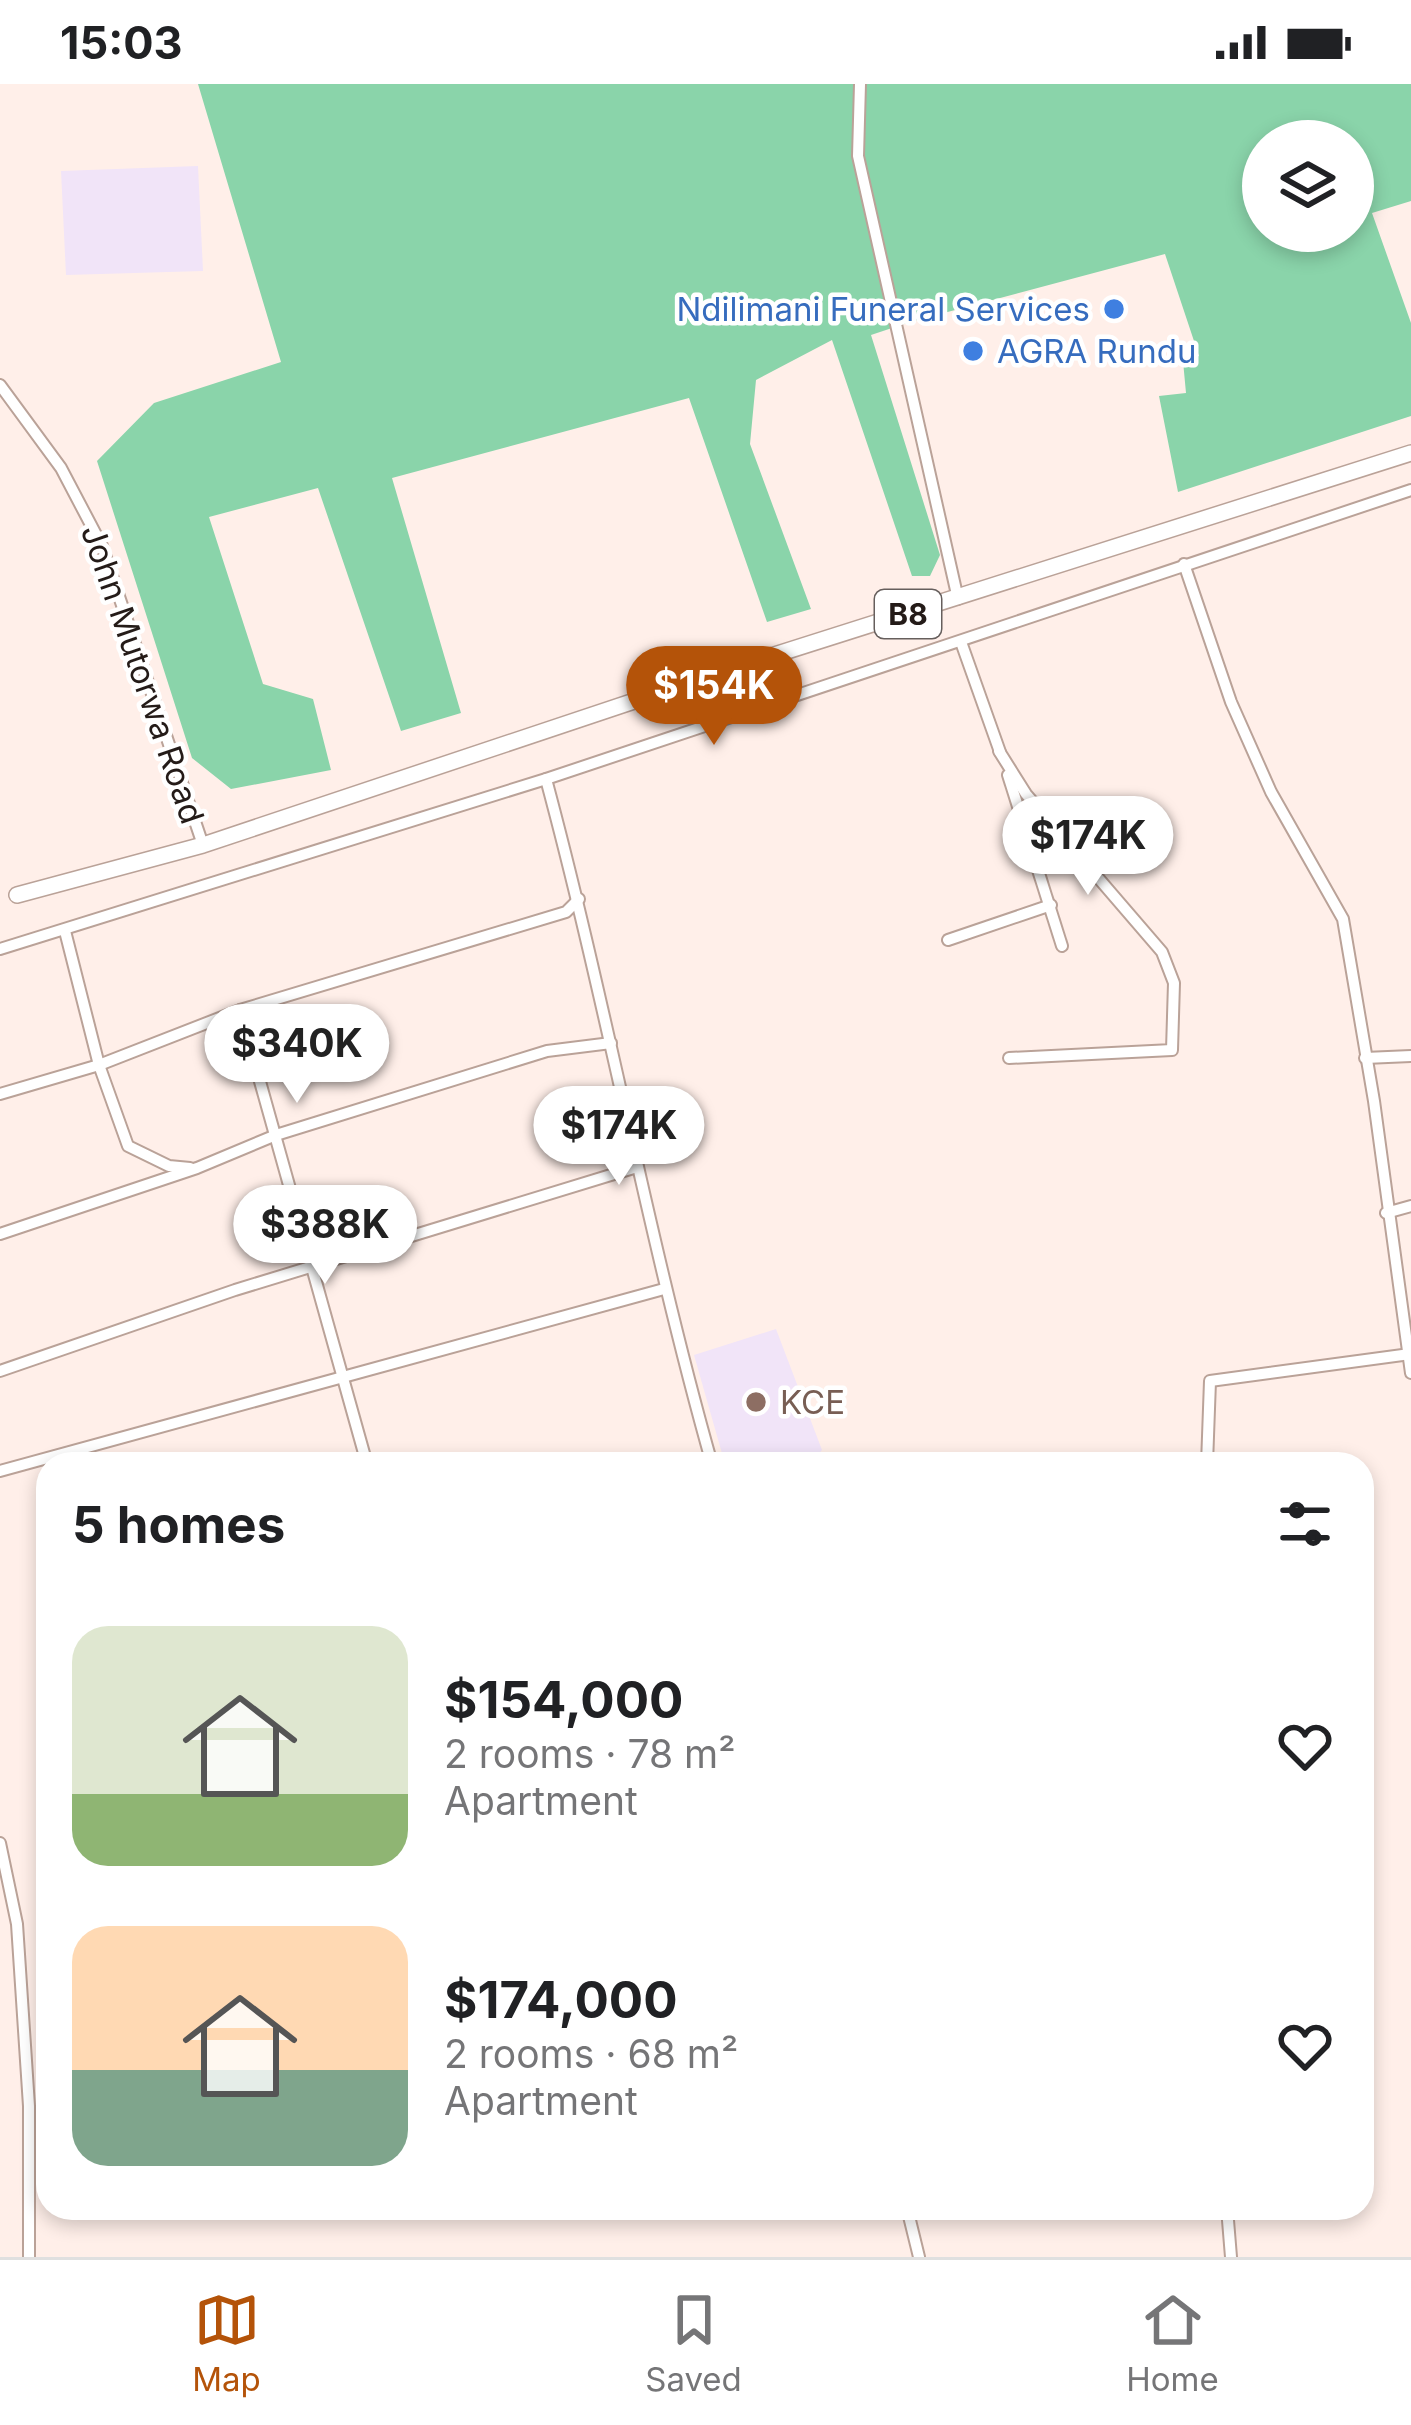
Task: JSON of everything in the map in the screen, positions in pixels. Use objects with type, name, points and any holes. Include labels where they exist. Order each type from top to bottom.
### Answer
[{"type":"highway","name":"B8","points":[[9,898],[406,776],[1411,453]]},
{"type":"street","points":[[860,84],[858,156],[958,599]]},
{"type":"street","name":"John Mutorwa Road","points":[[0,385],[61,468],[102,547],[201,840]]},
{"type":"street","points":[[0,950],[546,779],[961,642],[1030,613],[1411,490]]},
{"type":"street","points":[[1184,564],[1231,702],[1264,777],[1343,919],[1411,1373]]},
{"type":"street","points":[[961,642],[1062,946]]},
{"type":"street","points":[[999,751],[1026,794],[1162,952],[1174,983],[1172,1050],[1009,1058]]},
{"type":"street","points":[[546,779],[579,899],[664,1288],[709,1452]]},
{"type":"street","points":[[0,1094],[99,1065],[241,1010],[566,912],[579,899]]},
{"type":"street","points":[[948,940],[1051,905]]},
{"type":"street","points":[[64,931],[99,1065],[128,1146],[170,1166],[197,1168]]},
{"type":"street","points":[[241,1010],[364,1452]]},
{"type":"street","points":[[0,1234],[197,1168],[276,1135],[547,1052],[611,1043]]},
{"type":"street","points":[[1365,1058],[1411,1056]]},
{"type":"street","points":[[0,1371],[314,1265],[637,1167]]},
{"type":"street","points":[[1386,1213],[1411,1206]]},
{"type":"street","points":[[1396,1271],[1411,1271]]},
{"type":"street","points":[[69,1452],[664,1288]]},
{"type":"street","points":[[1207,1452],[1210,1381],[1410,1354]]},
{"type":"street","points":[[0,1471],[36,1461]]},
{"type":"street","points":[[0,1843],[18,1945],[31,2151],[29,2257]]},
{"type":"street","points":[[910,2220],[919,2257]]},
{"type":"street","points":[[1228,2220],[1231,2257]]},
{"type":"shaded area","points":[[198,166],[203,271],[66,275],[61,171]]},
{"type":"shaded area","name":"KCE","points":[[776,1329],[822,1450],[722,1452],[694,1355]]},
{"type":"green space","points":[[198,84],[1411,84],[1411,201],[1374,212],[1374,120],[1242,120],[1242,252],[1374,252],[1374,219],[1411,323],[1411,416],[1178,492],[1159,396],[1186,393],[1183,361],[1199,356],[1165,254],[910,322],[871,335],[940,555],[930,576],[912,576],[832,340],[756,380],[750,444],[811,609],[767,622],[689,398],[392,478],[461,713],[401,731],[318,488],[209,517],[263,684],[313,699],[331,770],[231,789],[192,758],[97,461],[154,403],[281,362]]},
{"type":"place","name":"Ndilimani Funeral Services","points":[[1114,309]]},
{"type":"place","name":"AGRA Rundu","points":[[973,351]]},
{"type":"place","name":"KCE","points":[[756,1402]]}]
